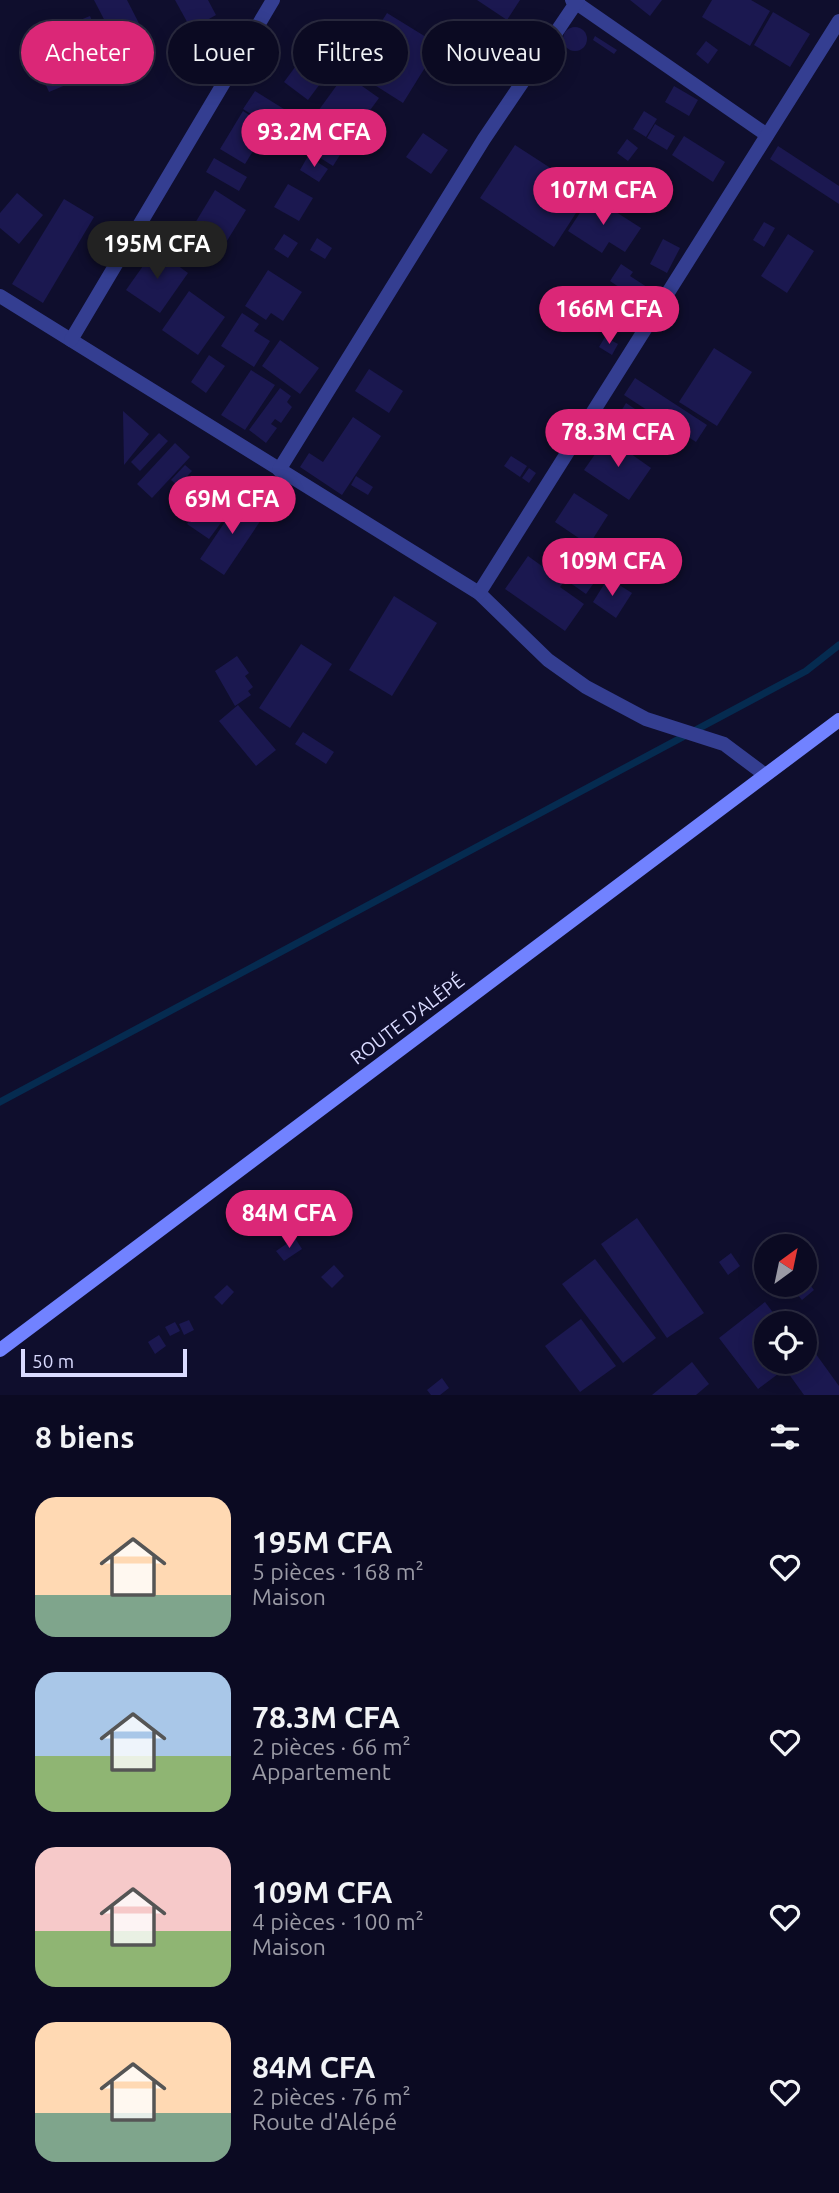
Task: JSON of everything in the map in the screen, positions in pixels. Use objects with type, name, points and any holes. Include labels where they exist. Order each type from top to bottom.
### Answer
[{"type":"main road","name":"ROUTE D'ALÉPÉ","points":[[0,1350],[839,720]]},
{"type":"street","points":[[71,340],[273,0]]},
{"type":"street","points":[[279,470],[484,139],[575,1],[767,135]]},
{"type":"street","points":[[479,593],[839,21]]},
{"type":"street","points":[[0,296],[479,593],[548,660],[586,687],[646,719],[724,744],[764,774]]},
{"type":"building","points":[[94,0],[127,0],[138,21],[105,21]]},
{"type":"building","points":[[175,0],[208,0],[216,15],[205,21],[187,21]]},
{"type":"building","points":[[477,0],[520,0],[507,20]]},
{"type":"building","points":[[630,0],[662,0],[650,16]]},
{"type":"building","points":[[712,0],[751,0],[770,11],[750,46],[702,17]]},
{"type":"building","points":[[773,12],[810,34],[790,67],[754,45]]},
{"type":"building","points":[[387,13],[400,21],[382,21]]},
{"type":"building","points":[[90,16],[92,21],[78,21]]},
{"type":"building","points":[[408,26],[422,35],[422,72],[403,103],[373,84],[408,84]]},
{"type":"building","points":[[580,28],[586,34],[584,48],[575,51],[566,48],[566,30]]},
{"type":"building","points":[[595,36],[617,50],[614,54],[593,40]]},
{"type":"building","points":[[706,41],[718,50],[708,64],[696,54]]},
{"type":"building","points":[[293,70],[293,84],[320,84],[308,100],[284,82]]},
{"type":"building","points":[[45,84],[68,84],[49,92]]},
{"type":"building","points":[[338,84],[359,84],[379,98],[346,143],[313,118]]},
{"type":"building","points":[[674,86],[698,100],[689,116],[665,102]]},
{"type":"building","points":[[255,91],[345,147],[333,166],[243,109]]},
{"type":"building","points":[[243,111],[268,127],[245,164],[220,149]]},
{"type":"building","points":[[644,111],[657,119],[646,137],[633,129]]},
{"type":"building","points":[[655,124],[675,136],[667,150],[647,138]]},
{"type":"building","points":[[423,133],[448,150],[431,174],[406,157]]},
{"type":"building","points":[[684,136],[725,162],[713,182],[672,155]]},
{"type":"building","points":[[627,139],[638,148],[628,161],[617,153]]},
{"type":"building","points":[[515,145],[589,193],[554,247],[480,198]]},
{"type":"building","points":[[778,146],[839,186],[839,204],[770,159]]},
{"type":"building","points":[[308,156],[328,169],[319,182],[300,170]]},
{"type":"building","points":[[214,158],[247,177],[239,191],[206,172]]},
{"type":"building","points":[[288,184],[313,198],[299,221],[274,207]]},
{"type":"building","points":[[215,190],[246,210],[217,257],[186,238]]},
{"type":"building","points":[[17,193],[43,215],[19,244],[0,228],[0,213]]},
{"type":"building","points":[[591,196],[641,228],[625,252],[609,242],[602,253],[568,231]]},
{"type":"building","points":[[64,199],[94,217],[43,303],[12,284]]},
{"type":"building","points":[[764,222],[775,228],[764,247],[753,240]]},
{"type":"building","points":[[284,234],[298,243],[288,258],[274,249]]},
{"type":"building","points":[[788,234],[814,251],[787,293],[761,276]]},
{"type":"building","points":[[317,238],[332,248],[325,259],[310,250]]},
{"type":"building","points":[[663,239],[680,248],[667,273],[650,264]]},
{"type":"building","points":[[155,249],[188,273],[160,313],[126,290]]},
{"type":"building","points":[[621,264],[633,272],[630,276],[653,291],[644,304],[610,281]]},
{"type":"building","points":[[268,270],[302,292],[283,321],[271,313],[266,320],[245,306]]},
{"type":"building","points":[[189,291],[225,317],[198,355],[162,330]]},
{"type":"building","points":[[242,313],[259,324],[254,331],[270,341],[254,367],[221,346]]},
{"type":"building","points":[[605,337],[618,344],[612,355],[599,347]]},
{"type":"building","points":[[280,340],[319,368],[300,394],[262,366]]},
{"type":"building","points":[[714,348],[752,372],[717,426],[679,402]]},
{"type":"building","points":[[209,355],[225,366],[206,393],[191,382]]},
{"type":"building","points":[[369,369],[403,391],[389,413],[355,391]]},
{"type":"building","points":[[251,370],[275,385],[245,430],[221,415]]},
{"type":"building","points":[[635,378],[707,425],[696,442],[624,395]]},
{"type":"building","points":[[280,388],[291,396],[287,402],[292,407],[281,423],[275,419],[271,424],[277,428],[266,443],[249,430]]},
{"type":"building","points":[[626,403],[656,423],[639,448],[610,429]]},
{"type":"building","points":[[123,411],[149,434],[124,465]]},
{"type":"building","points":[[353,417],[381,436],[342,495],[300,467],[309,453],[323,462]]},
{"type":"building","points":[[159,433],[168,441],[140,471],[131,462]]},
{"type":"building","points":[[607,437],[651,468],[629,500],[584,470]]},
{"type":"building","points":[[175,443],[190,457],[152,498],[137,484]]},
{"type":"building","points":[[511,456],[527,466],[520,477],[504,466]]},
{"type":"building","points":[[185,465],[192,471],[178,486],[171,480]]},
{"type":"building","points":[[529,468],[536,473],[529,483],[522,478]]},
{"type":"building","points":[[356,476],[373,487],[368,495],[351,485]]},
{"type":"building","points":[[218,481],[240,497],[209,539],[187,524]]},
{"type":"building","points":[[574,493],[608,515],[589,545],[555,522]]},
{"type":"building","points":[[241,498],[265,514],[224,575],[200,559]]},
{"type":"building","points":[[528,556],[564,582],[560,587],[584,604],[565,631],[505,589]]},
{"type":"building","points":[[576,566],[596,580],[586,594],[566,580]]},
{"type":"building","points":[[608,578],[632,593],[616,618],[593,602]]},
{"type":"building","points":[[394,596],[437,623],[392,696],[349,670]]},
{"type":"building","points":[[301,644],[332,664],[290,728],[259,708]]},
{"type":"building","points":[[237,656],[249,673],[245,676],[253,687],[248,691],[251,695],[235,706],[215,671]]},
{"type":"building","points":[[238,705],[276,750],[256,766],[219,721]]},
{"type":"building","points":[[303,732],[334,752],[326,764],[295,744]]},
{"type":"building","points":[[637,1218],[704,1313],[667,1338],[601,1244]]},
{"type":"building","points":[[295,1238],[302,1249],[284,1261],[276,1251]]},
{"type":"building","points":[[731,1253],[740,1266],[728,1275],[719,1262]]},
{"type":"building","points":[[595,1259],[656,1338],[623,1363],[562,1284]]},
{"type":"building","points":[[334,1265],[344,1276],[332,1288],[321,1277]]},
{"type":"building","points":[[227,1285],[234,1292],[222,1305],[214,1297]]},
{"type":"building","points":[[765,1302],[772,1311],[754,1311],[754,1374],[778,1374],[758,1389],[719,1338]]},
{"type":"building","points":[[581,1319],[616,1366],[580,1392],[545,1346]]},
{"type":"building","points":[[189,1320],[194,1330],[184,1335],[179,1324]]},
{"type":"building","points":[[175,1322],[180,1331],[170,1336],[165,1327]]},
{"type":"building","points":[[159,1335],[166,1346],[155,1354],[148,1342]]},
{"type":"building","points":[[817,1356],[839,1386],[839,1395],[804,1395],[789,1374],[817,1374]]},
{"type":"building","points":[[692,1362],[709,1384],[696,1395],[652,1395]]},
{"type":"building","points":[[442,1378],[449,1388],[440,1395],[431,1395],[427,1390]]},
{"type":"waterway","points":[[0,1102],[806,671],[839,645]]}]
